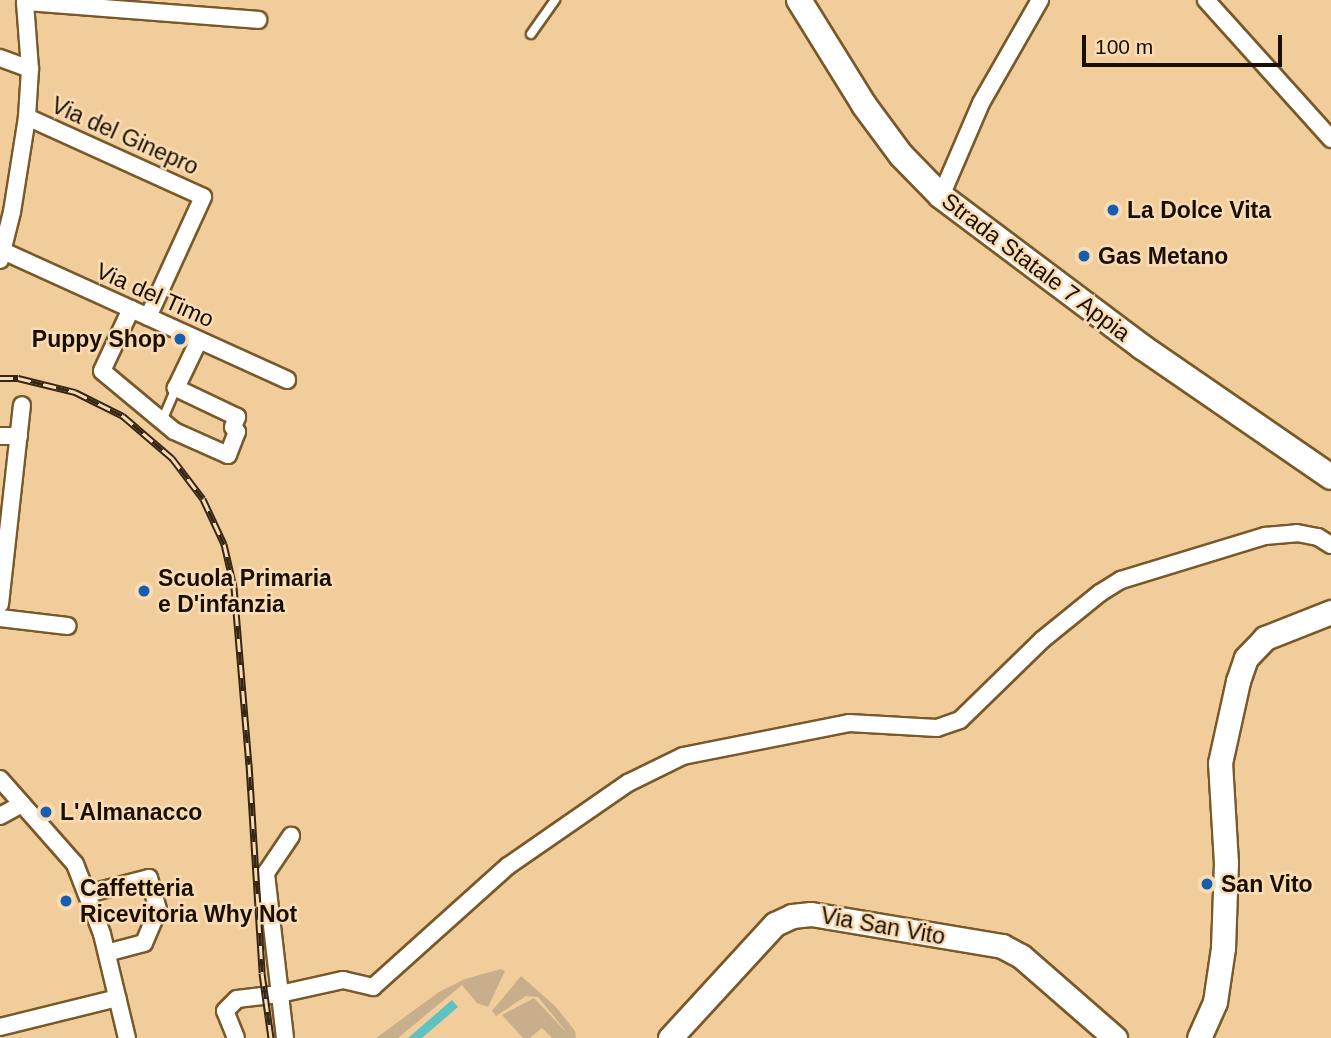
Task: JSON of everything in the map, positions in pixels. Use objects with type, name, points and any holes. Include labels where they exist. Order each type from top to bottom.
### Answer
[{"type":"main road","name":"Strada Statale 7 Appia","points":[[799,0],[864,105],[901,155],[942,196],[1142,347],[1331,477]]},
{"type":"street","points":[[942,196],[981,103],[1040,0]]},
{"type":"street","points":[[1206,0],[1331,139]]},
{"type":"street","points":[[1,256],[27,117],[30,69],[25,2],[258,20]]},
{"type":"street","points":[[0,58],[30,69]]},
{"type":"street","name":"Via del Ginepro","points":[[27,117],[203,197],[148,317]]},
{"type":"street","name":"Via del Timo","points":[[1,256],[131,309],[288,380]]},
{"type":"street","points":[[131,309],[102,371],[174,431],[228,454],[237,432],[233,427],[237,417],[176,388],[199,340]]},
{"type":"street","points":[[0,604],[7,489],[19,436],[22,405]]},
{"type":"street","points":[[0,436],[19,436]]},
{"type":"street","points":[[236,1038],[225,1012],[236,999],[280,994],[343,980],[373,988],[508,866],[628,783],[683,755],[849,723],[937,728],[960,720],[1042,640],[1100,593],[1121,580],[1265,536],[1297,533],[1318,537],[1331,545]]},
{"type":"street","points":[[1199,1038],[1215,1002],[1223,948],[1226,863],[1220,762],[1238,681],[1246,658],[1265,638],[1331,612]]},
{"type":"street","points":[[0,618],[68,626]]},
{"type":"street","points":[[1,783],[75,864],[107,953],[127,1038]]},
{"type":"street","points":[[0,816],[22,804]]},
{"type":"street","points":[[285,1038],[266,873],[291,836]]},
{"type":"street","points":[[87,894],[149,878],[158,910],[144,943],[107,953]]},
{"type":"street","name":"Via San Vito","points":[[670,1038],[775,924],[792,916],[811,914],[1002,946],[1021,956],[1115,1038]]},
{"type":"street","points":[[0,1027],[117,998]]},
{"type":"lane","points":[[531,34],[555,0]]},
{"type":"lane","points":[[162,421],[176,388]]},
{"type":"shaded area","points":[[501,969],[505,971],[488,1007],[477,1003],[462,985],[398,1038],[376,1038],[439,992],[465,979]]},
{"type":"shaded area","points":[[521,976],[556,1007],[575,1031],[576,1038],[552,1038],[542,1028],[530,1038],[523,1038],[502,1015],[534,998],[569,1035],[538,997],[526,996],[496,1016],[492,1011]]},
{"type":"water","points":[[452,1000],[458,1007],[422,1038],[408,1038]]},
{"type":"railway","points":[[0,378],[18,378],[75,392],[123,416],[172,458],[203,499],[224,544],[234,587],[249,764],[262,973],[271,1038]]},
{"type":"place","name":"La Dolce Vita","points":[[1113,210]]},
{"type":"place","name":"Gas Metano","points":[[1084,256]]},
{"type":"place","name":"Puppy Shop","points":[[180,339]]},
{"type":"place","name":"Scuola Primaria e D'infanzia","points":[[144,591]]},
{"type":"place","name":"L'Almanacco","points":[[46,812]]},
{"type":"place","name":"San Vito","points":[[1207,884]]},
{"type":"place","name":"Caffetteria Ricevitoria Why Not","points":[[66,901]]}]
